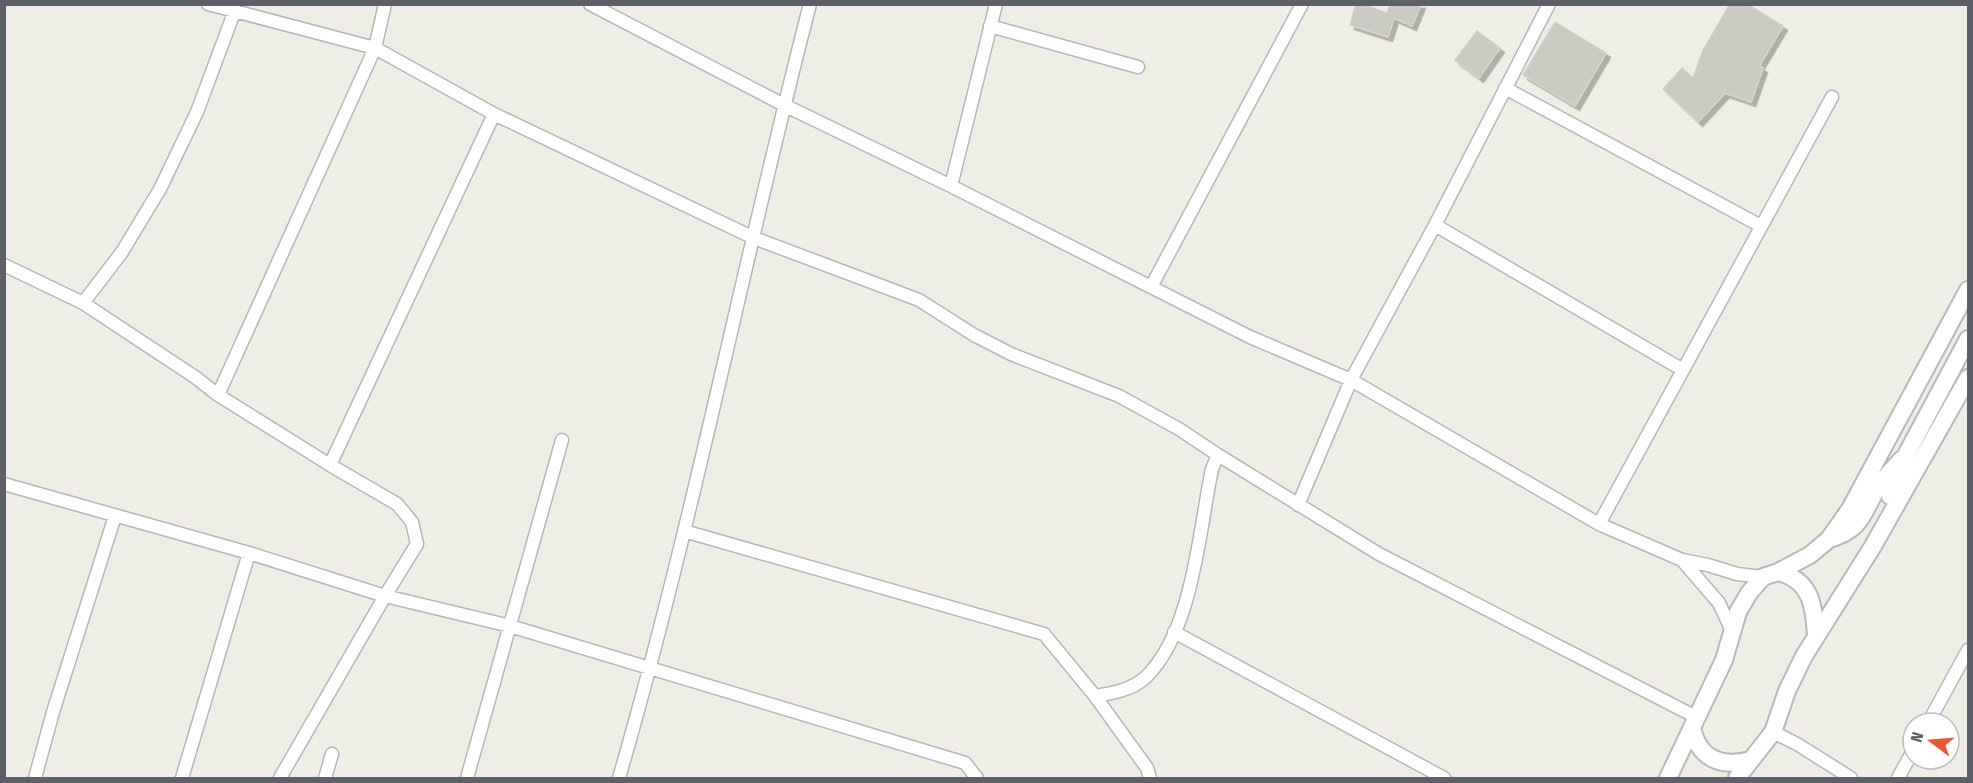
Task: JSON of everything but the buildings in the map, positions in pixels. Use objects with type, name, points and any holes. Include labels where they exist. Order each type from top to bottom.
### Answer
[{"type":"main road","points":[[1668,778],[1724,660],[1738,612],[1749,593],[1771,574],[1810,555],[1830,539],[1850,509],[1968,290]]},
{"type":"main road","points":[[1856,573],[1859,555],[1895,489],[1906,454],[1968,339]]},
{"type":"main road","points":[[1737,778],[1773,732],[1787,691],[1804,656],[1856,573],[1968,378]]},
{"type":"main road","points":[[1830,539],[1845,535],[1857,524],[1882,482],[1906,454]]},
{"type":"main road","points":[[1771,574],[1790,575],[1799,581],[1806,591],[1815,614],[1816,635]]},
{"type":"main road","points":[[1694,722],[1694,739],[1702,750],[1715,760],[1737,764],[1751,760]]},
{"type":"main road","points":[[1679,778],[1683,766],[1682,748]]},
{"type":"street","points":[[208,4],[375,48],[494,114],[754,238],[919,300],[974,335],[1011,354],[1119,396],[1179,429],[1379,554],[1694,722]]},
{"type":"street","points":[[218,395],[375,48],[385,4]]},
{"type":"street","points":[[590,4],[784,105],[951,186],[1250,337],[1351,380],[1599,524],[1682,560],[1737,574],[1771,574]]},
{"type":"street","points":[[619,778],[651,668],[810,4]]},
{"type":"street","points":[[951,186],[996,4]]},
{"type":"street","points":[[1151,287],[1302,4]]},
{"type":"street","points":[[1298,505],[1351,380],[1435,225],[1549,4]]},
{"type":"street","points":[[83,303],[122,252],[160,189],[197,112],[235,10]]},
{"type":"street","points":[[990,26],[1138,68]]},
{"type":"street","points":[[1505,88],[1761,226]]},
{"type":"street","points":[[1599,524],[1832,97]]},
{"type":"street","points":[[330,465],[494,114]]},
{"type":"street","points":[[1435,225],[1683,370]]},
{"type":"street","points":[[4,265],[83,303],[195,377],[218,395],[397,504],[412,522],[417,544],[280,778]]},
{"type":"street","points":[[467,778],[562,440]]},
{"type":"street","points":[[1095,696],[1121,692],[1144,678],[1163,656],[1184,606],[1212,469],[1218,455]]},
{"type":"street","points":[[4,484],[249,554],[385,596],[510,626],[651,668],[965,763],[977,778]]},
{"type":"street","points":[[35,778],[53,712],[116,516]]},
{"type":"street","points":[[684,531],[1044,634],[1095,696],[1147,768],[1150,778]]},
{"type":"street","points":[[182,778],[249,554]]},
{"type":"street","points":[[1682,560],[1719,603],[1733,633]]},
{"type":"street","points":[[1174,632],[1444,778]]},
{"type":"street","points":[[1935,711],[1968,650]]},
{"type":"street","points":[[1773,732],[1797,744],[1851,778]]},
{"type":"street","points":[[325,778],[332,754]]}]
